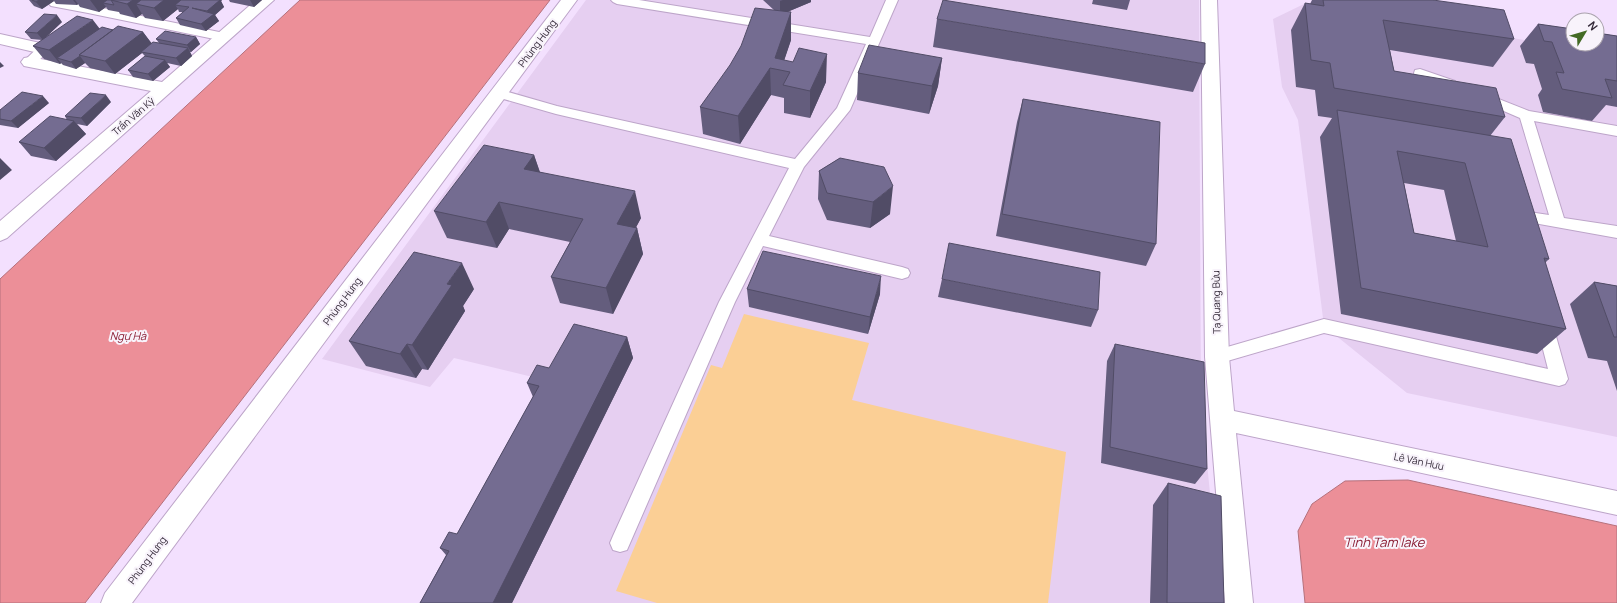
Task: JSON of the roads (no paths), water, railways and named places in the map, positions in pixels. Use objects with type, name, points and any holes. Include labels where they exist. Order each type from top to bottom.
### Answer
[{"type":"street","name":"Trần Văn Kỷ","points":[[0,233],[266,0]]},
{"type":"street","name":"Phùng Hưng","points":[[115,603],[569,0]]},
{"type":"street","name":"Tạ Quang Bửu","points":[[1209,0],[1217,357],[1239,603]]},
{"type":"street","points":[[0,39],[43,49]]},
{"type":"street","points":[[30,62],[165,88]]},
{"type":"street","name":"Lê Văn Hưu","points":[[1222,419],[1617,503]]},
{"type":"lane","points":[[617,0],[873,41]]},
{"type":"lane","points":[[620,544],[728,302],[798,165],[843,110],[892,0]]},
{"type":"lane","points":[[55,4],[88,9],[224,38]]},
{"type":"lane","points":[[77,19],[88,9]]},
{"type":"lane","points":[[30,62],[65,29]]},
{"type":"lane","points":[[1420,73],[1526,115],[1617,131]]},
{"type":"lane","points":[[498,93],[556,110],[798,165]]},
{"type":"lane","points":[[1483,97],[1487,112]]},
{"type":"lane","points":[[1526,115],[1558,221]]},
{"type":"lane","points":[[1515,214],[1617,232]]},
{"type":"lane","points":[[760,240],[902,273]]},
{"type":"lane","points":[[1217,357],[1324,326],[1559,379],[1539,304]]},
{"type":"water","name":"Ngự Hà","points":[[300,0],[550,0],[85,603],[0,603],[0,279]]},
{"type":"water","name":"Tinh Tam lake","points":[[1408,480],[1617,526],[1617,603],[1305,603],[1298,531],[1312,504],[1345,481]]}]
